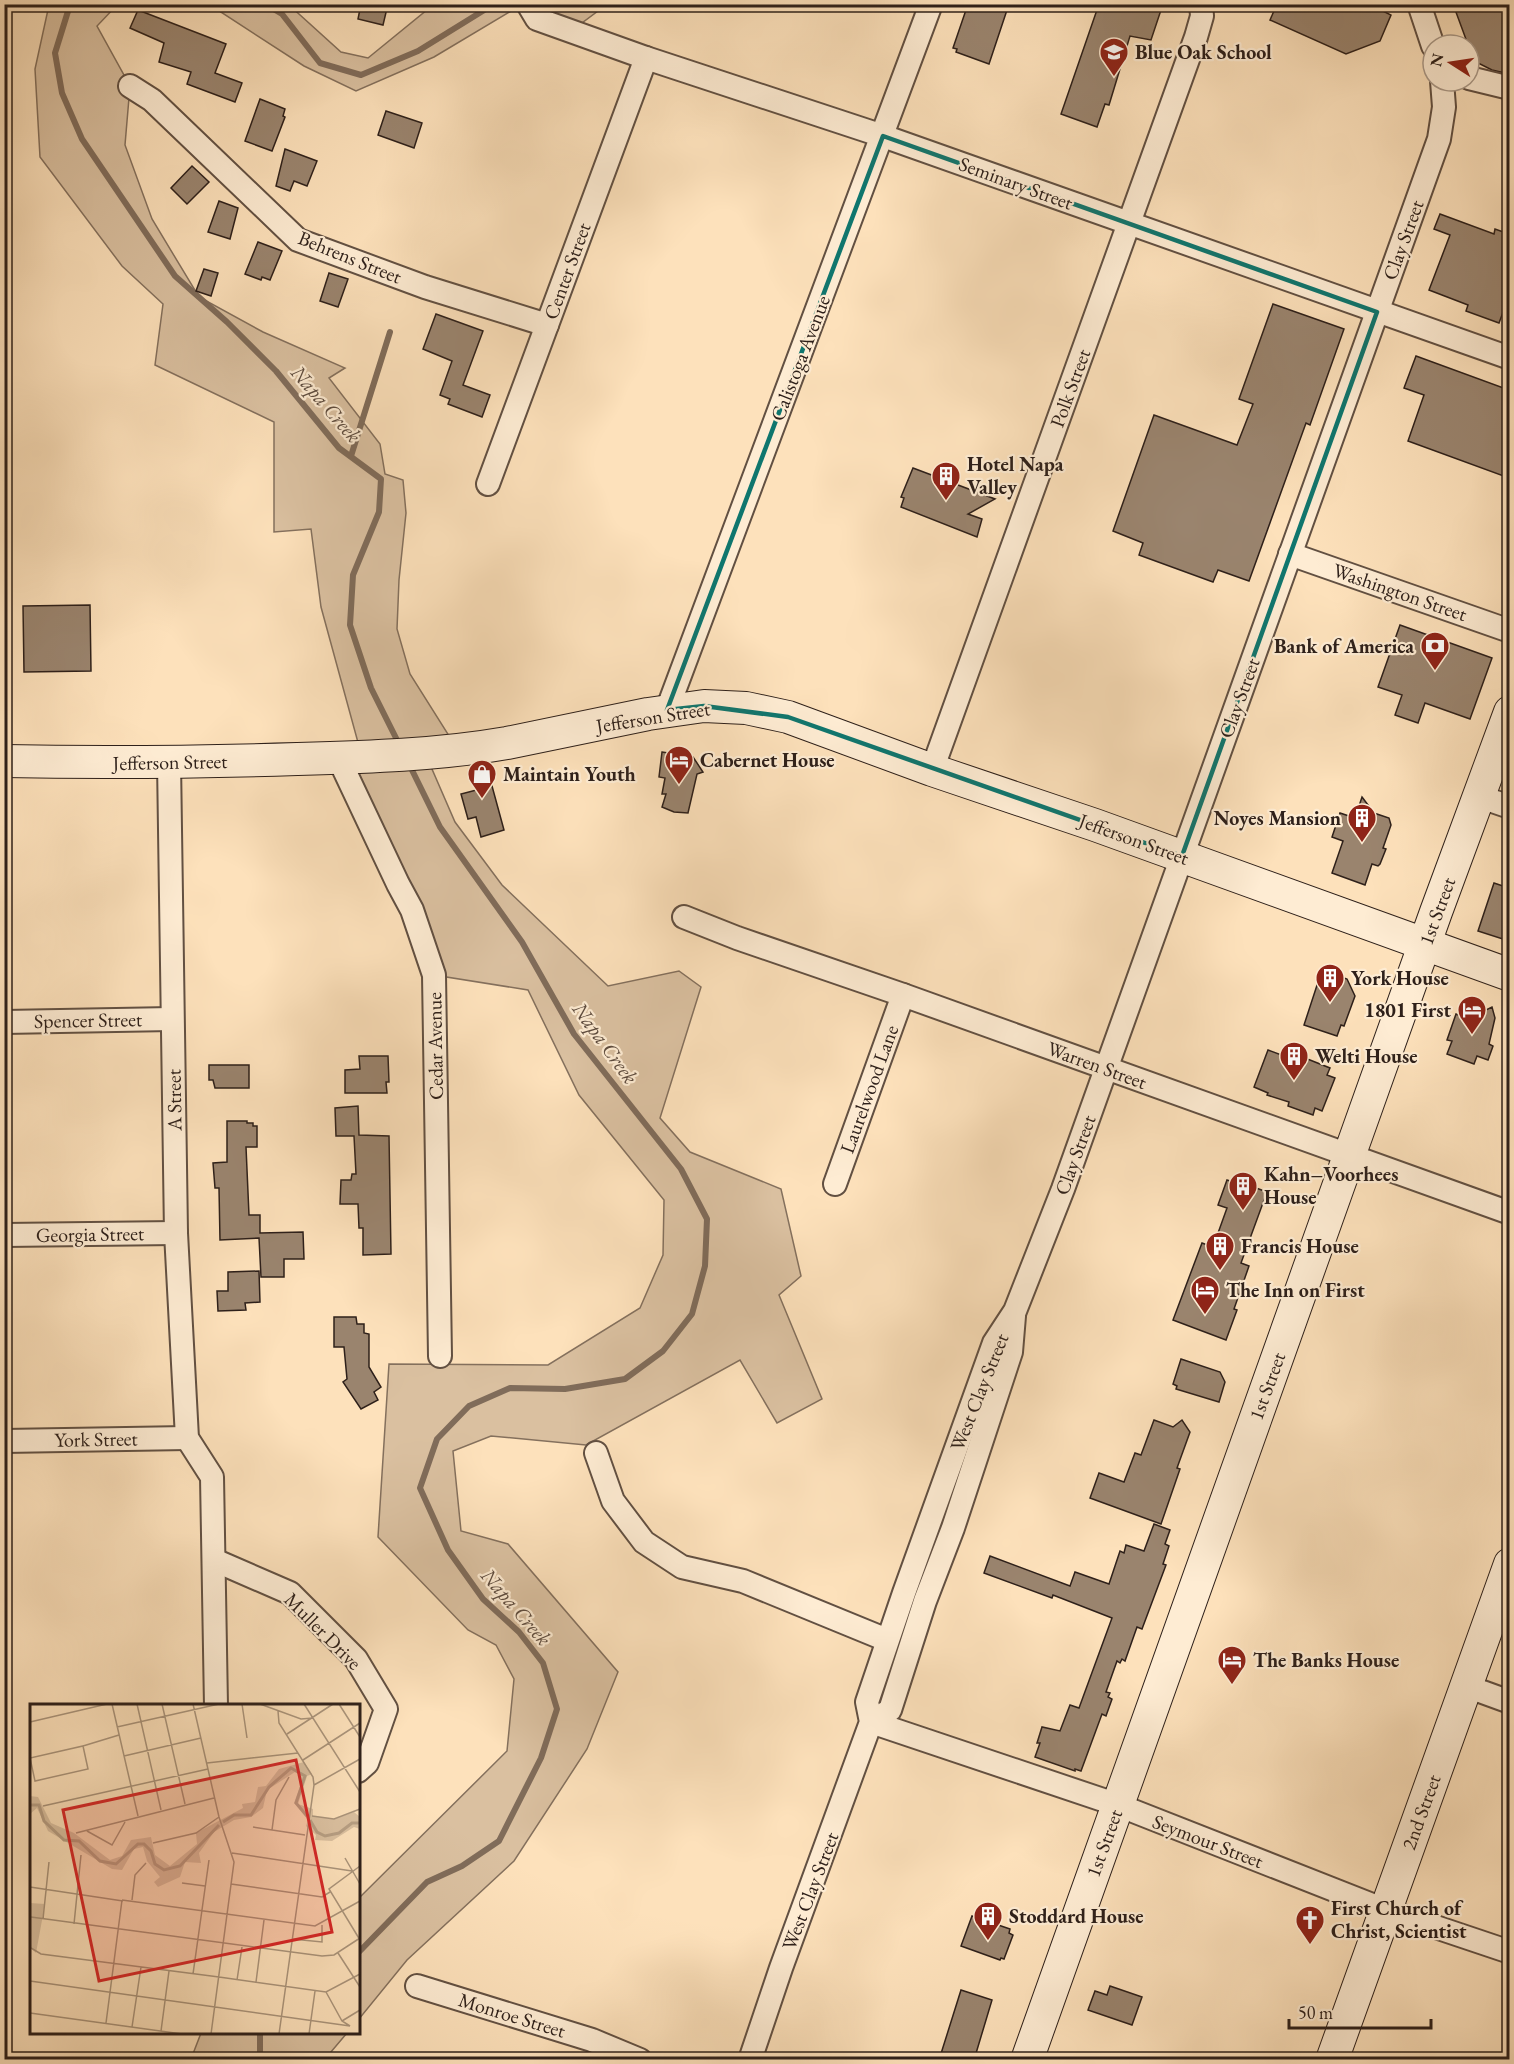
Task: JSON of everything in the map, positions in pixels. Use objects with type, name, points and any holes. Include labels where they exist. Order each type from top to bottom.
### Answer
[{"type":"main road","name":"Jefferson Street","points":[[4,762],[169,762],[353,757],[507,743],[667,710],[715,706],[746,708],[807,724],[932,770],[1182,856],[1509,975]]},
{"type":"main road","name":"1st Street","points":[[1027,2060],[1509,712]]},
{"type":"main road","name":"2nd Street","points":[[1332,2060],[1509,1564]]},
{"type":"street","name":"Calistoga Avenue","points":[[667,710],[931,4]]},
{"type":"street","name":"Polk Street","points":[[932,770],[1200,27],[1201,4]]},
{"type":"street","points":[[1419,4],[1429,33]]},
{"type":"street","name":"Seminary Street","points":[[530,8],[537,19],[646,58],[883,136],[1377,312],[1508,353]]},
{"type":"street","name":"Center Street","points":[[488,484],[646,58]]},
{"type":"street","points":[[1481,80],[1509,88]]},
{"type":"street","name":"Behrens Street","points":[[130,86],[152,100],[298,240],[425,287],[547,325]]},
{"type":"street","name":"Clay Street","points":[[1015,1311],[1064,1189],[1439,139],[1444,107],[1443,93]]},
{"type":"street","name":"Washington Street","points":[[1290,554],[1509,631]]},
{"type":"street","name":"Cedar Avenue","points":[[353,757],[412,910],[434,975],[440,1356]]},
{"type":"street","name":"A Street","points":[[169,762],[176,1233],[187,1438]]},
{"type":"street","points":[[1478,796],[1509,807]]},
{"type":"street","name":"Warren Street","points":[[684,917],[736,938],[903,995],[1509,1213]]},
{"type":"street","name":"Laurelwood Lane","points":[[834,1184],[903,995]]},
{"type":"street","name":"Spencer Street","points":[[4,1022],[172,1019]]},
{"type":"street","name":"Georgia Street","points":[[4,1235],[176,1233]]},
{"type":"street","name":"West Clay Street","points":[[750,2060],[781,1968],[871,1722],[867,1702],[887,1640],[994,1343],[1015,1311]]},
{"type":"street","name":"West Clay Street","points":[[871,1722],[890,1710],[1011,1352],[1015,1311]]},
{"type":"street","points":[[187,1438],[212,1477],[216,1704]]},
{"type":"street","name":"York Street","points":[[4,1441],[187,1438]]},
{"type":"street","points":[[596,1453],[613,1501],[644,1542],[682,1567],[743,1581],[887,1640]]},
{"type":"street","name":"Muller Drive","points":[[214,1560],[290,1593],[356,1659],[386,1709],[368,1763],[360,1769]]},
{"type":"street","points":[[1466,1686],[1509,1702]]},
{"type":"street","name":"Seymour Street","points":[[871,1722],[1118,1805],[1385,1910],[1509,1952]]},
{"type":"street","name":"Monroe Street","points":[[417,1986],[592,2040],[640,2060]]},
{"type":"highlighted area","points":[[883,136],[1377,312],[1182,856],[788,717],[704,706],[667,710]]},
{"type":"shaded area","points":[[49,5],[117,5],[97,26],[130,86],[125,145],[152,219],[199,297],[263,332],[345,368],[329,378],[380,444],[385,474],[403,480],[406,513],[397,629],[410,674],[458,750],[425,753],[455,822],[502,885],[608,986],[679,971],[701,987],[660,1118],[690,1152],[781,1189],[801,1276],[779,1295],[822,1399],[777,1423],[740,1360],[586,1445],[491,1436],[453,1451],[461,1531],[508,1544],[618,1672],[587,1749],[514,1861],[407,1960],[360,2018],[360,1897],[507,1751],[514,1679],[496,1645],[468,1630],[378,1537],[389,1364],[548,1365],[640,1308],[663,1255],[664,1200],[579,1095],[528,990],[434,975],[328,759],[362,757],[321,607],[311,529],[274,532],[274,422],[155,365],[163,304],[122,266],[40,157],[35,69]]},
{"type":"shaded area","points":[[210,5],[289,5],[341,52],[368,58],[428,9],[429,5],[521,5],[434,57],[356,91],[304,66]]},
{"type":"shaded area","points":[[528,5],[606,5],[571,31]]},
{"type":"shaded area","points":[[200,2034],[346,2034],[325,2059],[191,2059]]},
{"type":"building","points":[[361,4],[388,4],[383,25],[358,19]]},
{"type":"building","points":[[968,4],[1009,4],[989,64],[956,52],[957,49],[953,48]]},
{"type":"building","points":[[1099,4],[1163,4],[1151,40],[1130,36],[1109,105],[1105,104],[1097,127],[1061,114]]},
{"type":"building","points":[[1277,4],[1383,4],[1381,10],[1391,15],[1380,41],[1346,54],[1270,20]]},
{"type":"building","points":[[1453,4],[1509,4],[1509,74],[1481,64],[1481,33],[1464,33]]},
{"type":"building","points":[[138,10],[226,44],[215,73],[242,83],[235,102],[187,84],[191,72],[159,62],[164,43],[130,28]]},
{"type":"building","points":[[260,99],[285,109],[283,116],[285,117],[272,151],[245,141]]},
{"type":"building","points":[[386,111],[422,123],[414,148],[378,135]]},
{"type":"building","points":[[285,149],[317,161],[307,186],[294,181],[290,191],[276,186]]},
{"type":"building","points":[[192,166],[209,182],[187,204],[171,188]]},
{"type":"building","points":[[219,201],[238,208],[230,239],[208,232]]},
{"type":"building","points":[[1440,214],[1494,234],[1495,229],[1509,234],[1509,296],[1499,323],[1466,311],[1468,305],[1429,290],[1450,235],[1434,229]]},
{"type":"building","points":[[258,242],[282,251],[270,280],[262,277],[261,280],[245,274]]},
{"type":"building","points":[[204,269],[218,273],[211,296],[196,291]]},
{"type":"building","points":[[329,273],[348,279],[338,307],[320,301]]},
{"type":"building","points":[[1273,304],[1344,329],[1310,425],[1306,423],[1249,581],[1218,570],[1213,582],[1139,555],[1143,543],[1113,531],[1154,415],[1237,445],[1253,404],[1239,399]]},
{"type":"building","points":[[436,314],[483,331],[463,385],[490,395],[482,417],[448,404],[450,399],[440,395],[452,361],[423,349]]},
{"type":"building","points":[[1416,356],[1509,390],[1509,478],[1408,441],[1424,395],[1404,388]]},
{"type":"building","name":"Hotel Napa Valley","points":[[913,468],[995,499],[968,514],[982,519],[977,537],[901,507],[904,498],[901,497]]},
{"type":"building","points":[[90,605],[91,671],[24,672],[23,606]]},
{"type":"building","name":"Bank of America","points":[[1400,625],[1492,658],[1470,719],[1425,703],[1418,723],[1395,715],[1402,695],[1378,687]]},
{"type":"building","name":"Cabernet House","points":[[662,752],[693,757],[703,772],[697,774],[688,813],[674,812],[662,807],[666,794],[662,794],[665,778],[659,777]]},
{"type":"building","points":[[492,786],[504,830],[481,837],[476,817],[468,819],[461,794]]},
{"type":"building","name":"Noyes Mansion","points":[[1362,797],[1374,813],[1389,818],[1391,825],[1380,864],[1378,866],[1372,864],[1365,885],[1332,873],[1343,841],[1332,837],[1340,813],[1355,818]]},
{"type":"building","points":[[1494,883],[1509,888],[1509,941],[1478,931]]},
{"type":"building","name":"York House","points":[[1322,970],[1347,979],[1355,996],[1344,1026],[1341,1025],[1337,1036],[1304,1025]]},
{"type":"building","points":[[1465,1006],[1482,1012],[1492,1007],[1495,1018],[1489,1044],[1493,1046],[1488,1060],[1477,1056],[1474,1064],[1447,1054],[1452,1041],[1447,1040],[1456,1014],[1461,1016]]},
{"type":"building","name":"Welti House","points":[[1268,1050],[1303,1063],[1305,1058],[1330,1068],[1327,1075],[1335,1078],[1322,1111],[1315,1108],[1313,1115],[1288,1106],[1289,1102],[1267,1095],[1268,1093],[1254,1087]]},
{"type":"building","points":[[359,1056],[388,1056],[387,1093],[345,1093],[345,1070],[360,1069]]},
{"type":"building","points":[[209,1065],[249,1065],[249,1088],[215,1088],[213,1080],[209,1080]]},
{"type":"building","points":[[358,1106],[359,1135],[389,1136],[391,1254],[363,1255],[363,1228],[359,1228],[358,1204],[340,1204],[341,1180],[351,1180],[352,1174],[356,1174],[354,1136],[336,1136],[335,1108]]},
{"type":"building","points":[[227,1121],[247,1121],[257,1126],[257,1147],[246,1147],[249,1215],[260,1215],[260,1233],[303,1232],[304,1259],[284,1259],[284,1277],[261,1277],[259,1238],[220,1240],[219,1188],[215,1188],[213,1163],[227,1162]]},
{"type":"building","points":[[1227,1180],[1236,1183],[1237,1181],[1267,1192],[1241,1263],[1249,1266],[1226,1340],[1173,1320],[1202,1243],[1213,1247],[1227,1208],[1218,1205]]},
{"type":"building","points":[[259,1271],[260,1302],[245,1303],[246,1310],[218,1311],[217,1291],[228,1291],[228,1272]]},
{"type":"building","points":[[334,1317],[356,1317],[357,1324],[364,1324],[364,1333],[369,1334],[369,1367],[381,1387],[374,1392],[378,1400],[361,1409],[343,1382],[347,1379],[344,1347],[334,1347]]},
{"type":"building","points":[[1181,1359],[1220,1372],[1225,1382],[1219,1402],[1176,1389],[1177,1386],[1173,1384]]},
{"type":"building","points":[[1154,1420],[1173,1427],[1182,1420],[1190,1432],[1161,1524],[1090,1498],[1099,1473],[1124,1482],[1135,1453],[1141,1455]]},
{"type":"building","points":[[1154,1524],[1170,1530],[1165,1544],[1169,1546],[1163,1564],[1166,1565],[1142,1629],[1137,1627],[1125,1661],[1122,1659],[1120,1663],[1117,1661],[1106,1692],[1110,1693],[1108,1697],[1112,1699],[1106,1716],[1102,1714],[1081,1771],[1035,1757],[1042,1727],[1060,1731],[1070,1705],[1079,1708],[1112,1618],[1053,1595],[1052,1598],[984,1573],[990,1556],[1070,1586],[1075,1572],[1109,1584],[1120,1551],[1124,1553],[1126,1545],[1144,1551]]},
{"type":"building","name":"Stoddard House","points":[[972,1916],[1010,1929],[1009,1933],[1013,1935],[1004,1959],[1000,1960],[961,1946]]},
{"type":"building","points":[[1110,1986],[1142,1997],[1132,2025],[1088,2010],[1095,1991],[1107,1995]]},
{"type":"building","points":[[961,1990],[992,2000],[974,2060],[939,2060]]},
{"type":"waterway","name":"Napa Creek","points":[[74,4],[69,8],[55,53],[62,93],[82,139],[175,276],[227,322],[276,371],[339,448],[381,479],[379,512],[353,575],[350,625],[371,688],[400,746]]},
{"type":"waterway","name":"Napa Creek","points":[[265,4],[282,14],[320,63],[361,75],[418,51],[494,4]]},
{"type":"waterway","points":[[351,456],[390,332]]},
{"type":"waterway","name":"Napa Creek","points":[[360,1951],[427,1882],[462,1866],[499,1841],[541,1758],[557,1709],[543,1663],[519,1632],[483,1599],[448,1550],[420,1488],[437,1439],[469,1406],[510,1388],[565,1389],[625,1379],[663,1351],[692,1314],[705,1266],[707,1219],[681,1169],[574,1034],[522,942],[440,827],[409,764]]},
{"type":"waterway","name":"Napa Creek","points":[[260,2034],[260,2060]]},
{"type":"place","name":"Blue Oak School","points":[[1114,78]]},
{"type":"place","name":"Hotel Napa Valley","points":[[946,502]]},
{"type":"place","name":"Bank of America","points":[[1435,672]]},
{"type":"place","name":"Cabernet House","points":[[679,786]]},
{"type":"place","name":"Maintain Youth","points":[[482,800]]},
{"type":"place","name":"Noyes Mansion","points":[[1362,844]]},
{"type":"place","name":"York House","points":[[1330,1004]]},
{"type":"place","name":"1801 First","points":[[1472,1036]]},
{"type":"place","name":"Welti House","points":[[1294,1082]]},
{"type":"place","name":"Kahn–Voorhees House","points":[[1243,1212]]},
{"type":"place","name":"Francis House","points":[[1220,1272]]},
{"type":"place","name":"The Inn on First","points":[[1205,1316]]},
{"type":"place","name":"The Banks House","points":[[1232,1686]]},
{"type":"place","name":"Stoddard House","points":[[988,1942]]},
{"type":"place","name":"First Church of Christ, Scientist","points":[[1310,1946]]}]
